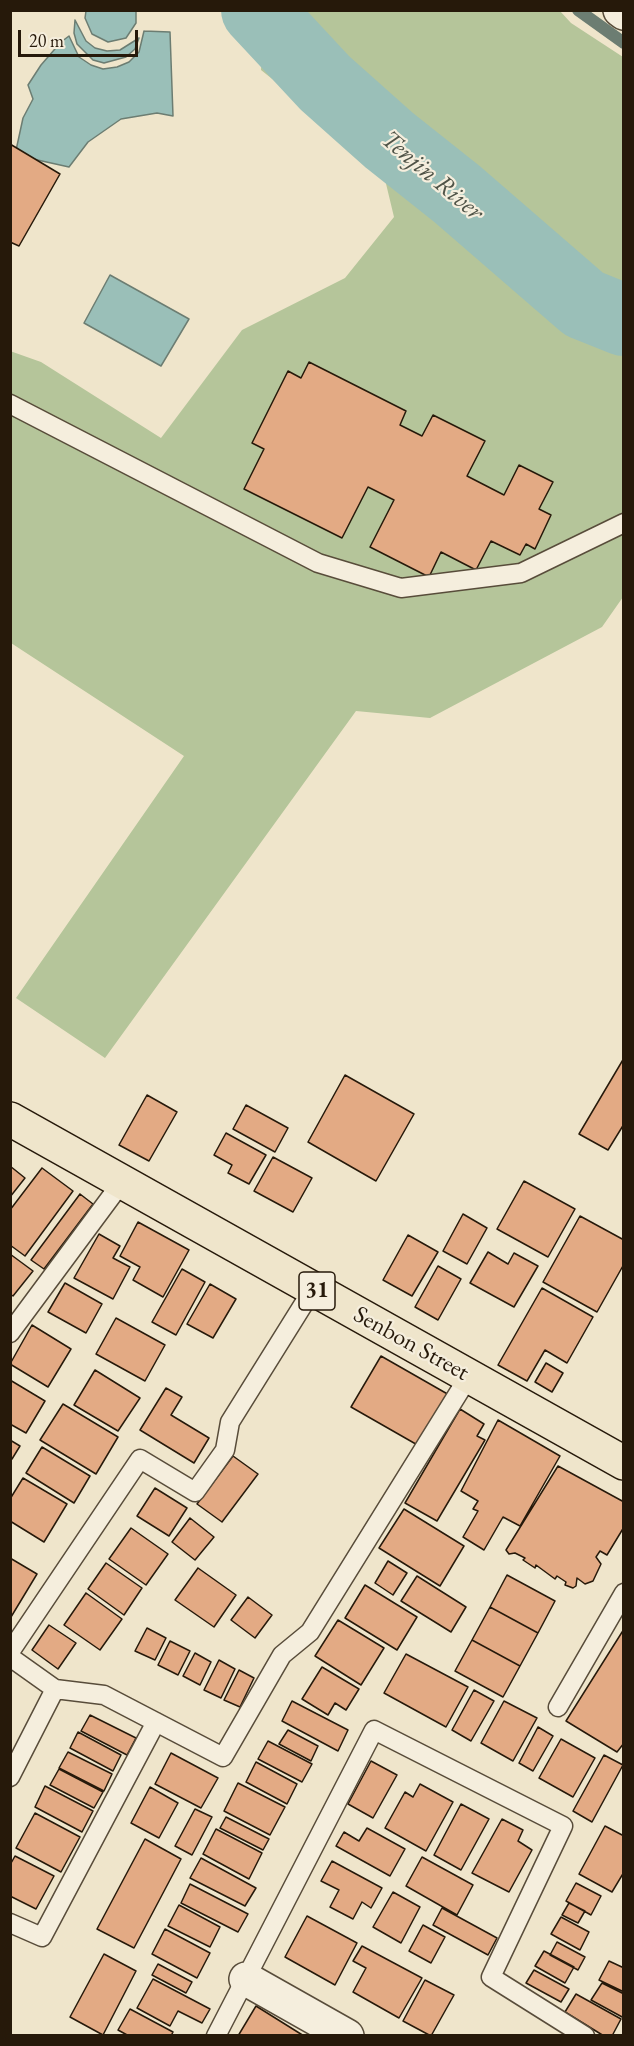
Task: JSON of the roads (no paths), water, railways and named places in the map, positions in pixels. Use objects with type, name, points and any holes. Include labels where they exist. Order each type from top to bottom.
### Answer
[{"type":"main road","name":"Senbon Street","points":[[10,1119],[624,1463]]},
{"type":"street","points":[[620,10],[624,14]]},
{"type":"street","points":[[246,1979],[347,2036]]},
{"type":"lane","points":[[10,404],[318,563],[401,588],[521,573],[624,523]]},
{"type":"lane","points":[[10,1333],[122,1182]]},
{"type":"lane","points":[[10,1652],[140,1459],[195,1492],[225,1450],[230,1422],[313,1289]]},
{"type":"lane","points":[[10,1657],[55,1689],[104,1695],[223,1757],[282,1655],[309,1632],[469,1376]]},
{"type":"lane","points":[[558,1707],[624,1593]]},
{"type":"lane","points":[[10,1777],[55,1689]]},
{"type":"lane","points":[[10,1923],[42,1937],[156,1722]]},
{"type":"lane","points":[[216,2036],[374,1730],[563,1826],[491,1977],[585,2036]]},
{"type":"water","points":[[86,11],[136,11],[136,23],[126,38],[108,42],[92,34],[85,18]]},
{"type":"water","points":[[75,20],[86,41],[95,48],[107,51],[120,50],[139,38],[135,49],[126,57],[104,63],[93,60],[77,44],[74,33]]},
{"type":"water","points":[[144,31],[170,32],[173,116],[157,113],[121,119],[88,142],[69,167],[15,155],[23,118],[33,99],[28,85],[41,65],[61,42],[69,36],[79,57],[103,69],[129,62],[139,52]]},
{"type":"water","points":[[110,275],[189,319],[161,366],[84,323]]},
{"type":"waterway","name":"Tenjin River","points":[[257,10],[325,83],[389,140],[457,194],[584,304],[624,320]]},
{"type":"waterway","points":[[578,10],[624,43]]}]
